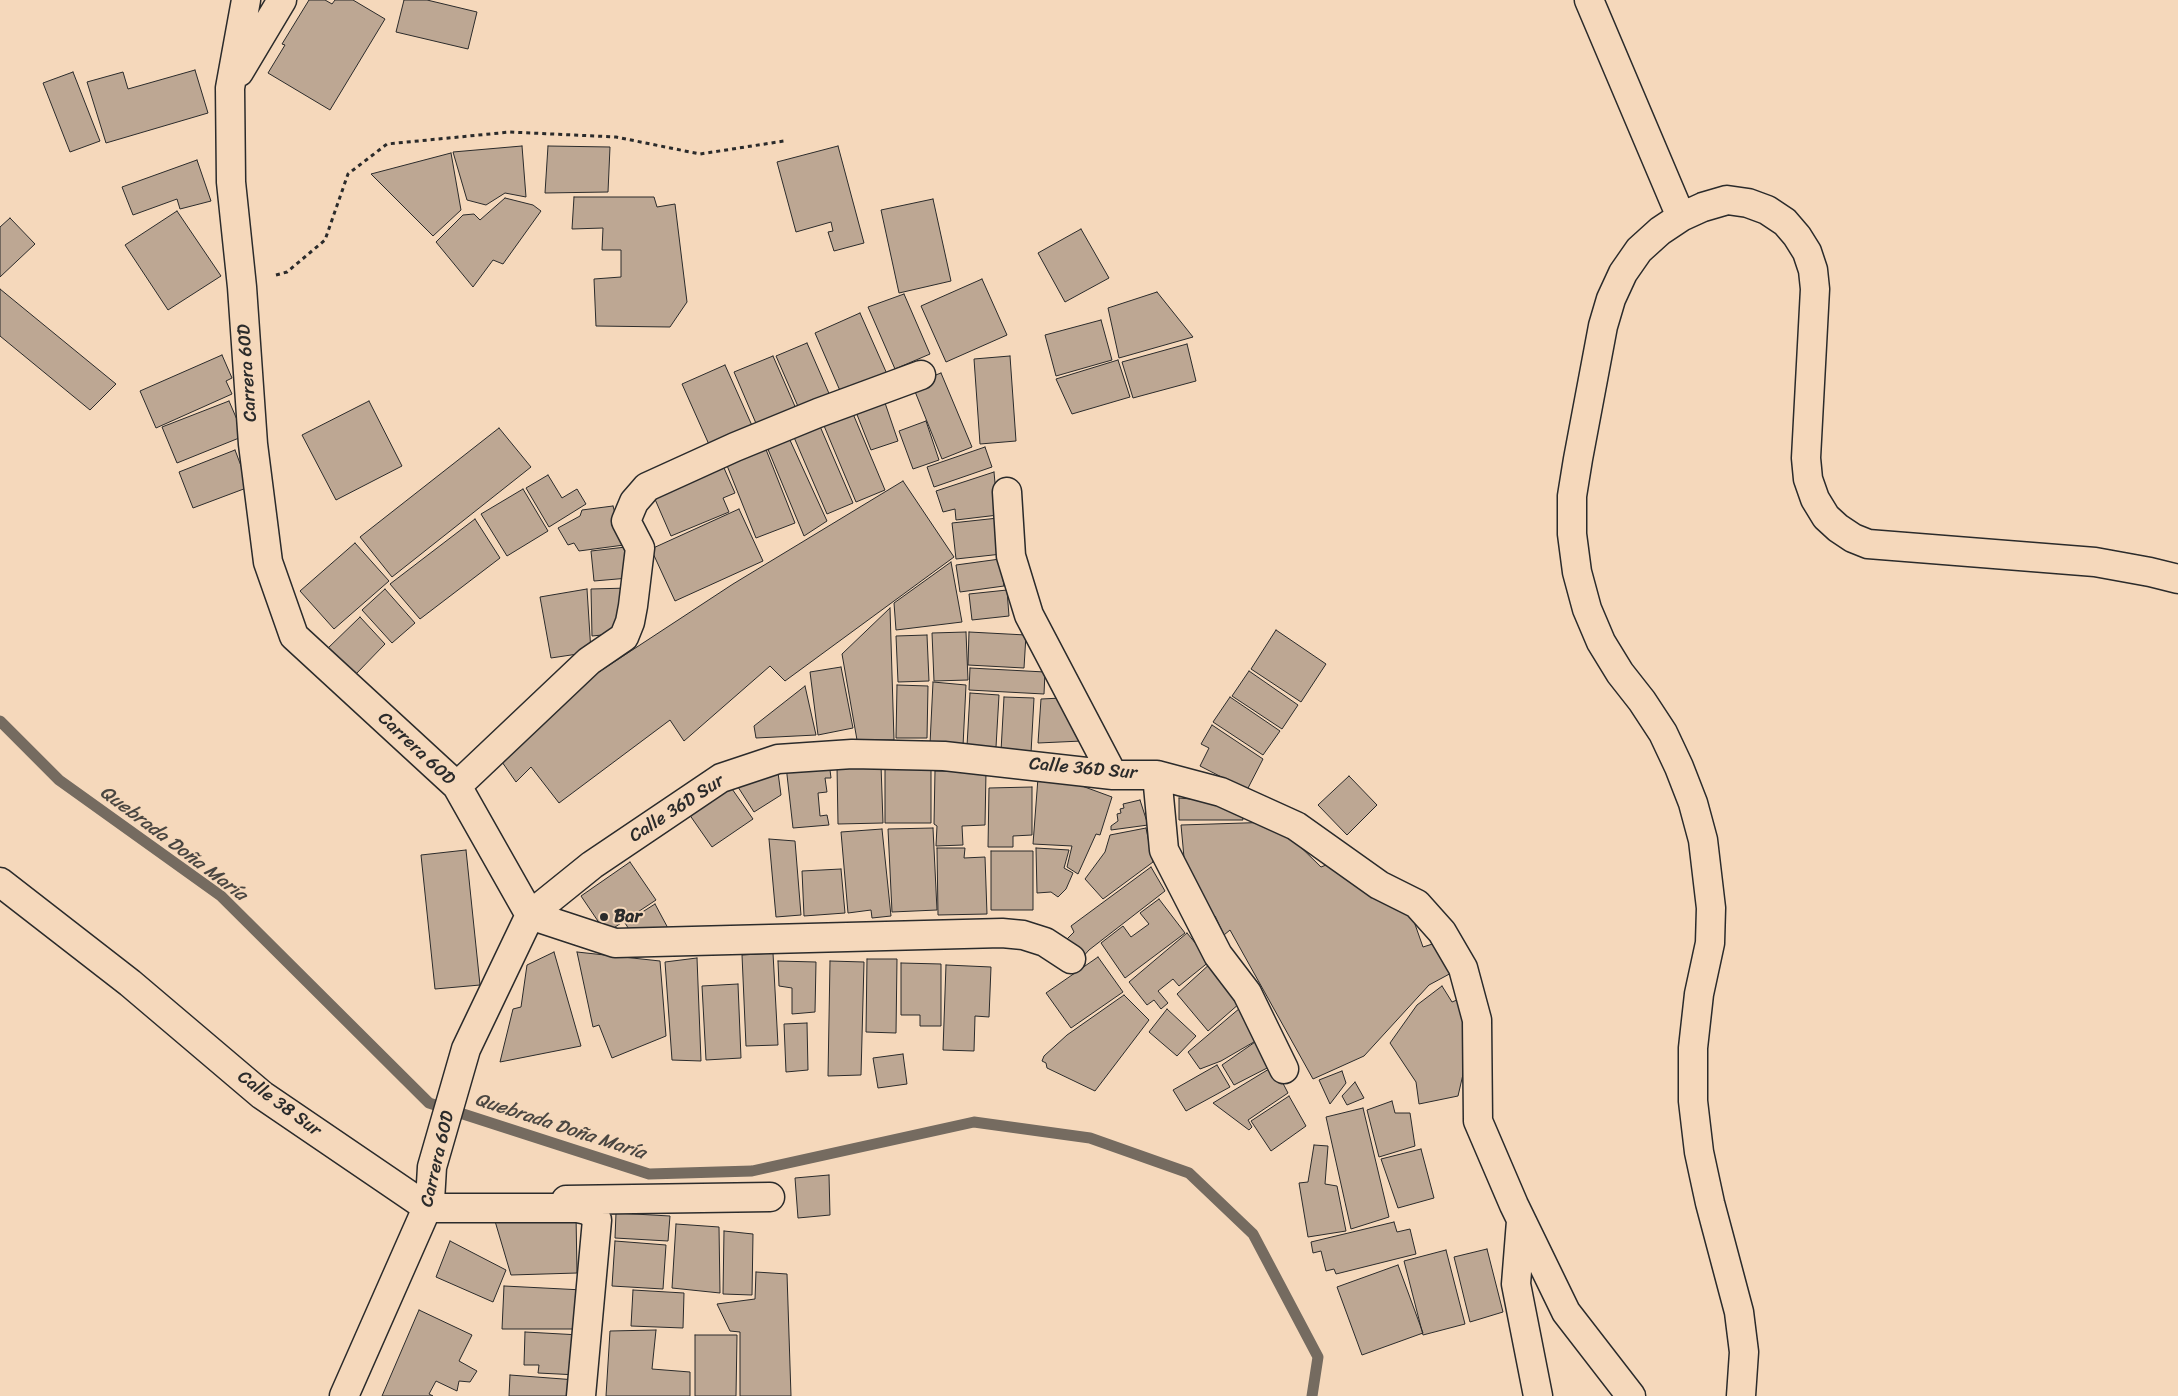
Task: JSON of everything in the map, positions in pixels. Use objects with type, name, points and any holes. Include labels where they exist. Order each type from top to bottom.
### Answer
[{"type":"street","name":"Carrera 60D","points":[[246,0],[230,88],[231,182],[242,287],[253,444],[268,562],[294,636],[458,786],[530,915],[466,1049],[432,1167],[429,1205],[344,1396]]},
{"type":"street","points":[[230,88],[282,0]]},
{"type":"street","points":[[1589,0],[1681,217]]},
{"type":"street","points":[[1741,1396],[1744,1352],[1739,1312],[1710,1203],[1693,1101],[1693,1048],[1699,994],[1710,943],[1709,891],[1702,840],[1693,803],[1662,733],[1601,642],[1587,609],[1577,572],[1572,534],[1572,496],[1603,326],[1610,299],[1623,274],[1640,250],[1660,231],[1681,217],[1703,207],[1727,200],[1748,203],[1767,210],[1785,222],[1797,236],[1807,252],[1813,270],[1815,289],[1806,458],[1808,479],[1815,499],[1826,517],[1838,528],[1853,538],[1868,544],[2086,561],[2178,579]]},
{"type":"street","points":[[458,786],[589,661],[624,637],[630,622],[633,606],[640,548],[626,521],[634,502],[647,487],[808,416],[922,375]]},
{"type":"street","points":[[1007,492],[1011,556],[1030,615],[1113,775]]},
{"type":"street","name":"Calle 36D Sur","points":[[530,915],[592,865],[721,778],[778,759],[852,754],[944,756],[1113,775],[1157,775],[1221,792],[1296,826],[1379,885],[1417,904],[1442,932],[1463,968],[1477,1020],[1478,1121],[1521,1220]]},
{"type":"street","points":[[1157,775],[1164,850],[1218,955],[1246,992],[1284,1069]]},
{"type":"street","name":"Calle 38 Sur","points":[[0,882],[130,983],[262,1095],[429,1205]]},
{"type":"street","points":[[530,915],[615,943],[1002,934],[1023,935],[1045,942],[1071,959]]},
{"type":"street","points":[[429,1205],[770,1197]]},
{"type":"street","points":[[429,1205],[578,1208],[587,1210],[597,1220],[581,1396]]},
{"type":"street","points":[[1521,1220],[1516,1284],[1538,1396]]},
{"type":"street","points":[[1521,1220],[1566,1312],[1631,1396]]},
{"type":"path","points":[[242,287],[287,272],[325,240],[348,174],[387,144],[510,132],[616,137],[700,154],[784,141]]},
{"type":"building","points":[[309,0],[325,0],[332,4],[335,0],[353,0],[385,19],[330,110],[268,73],[285,45],[282,44]]},
{"type":"building","points":[[404,0],[427,0],[477,12],[468,49],[396,32]]},
{"type":"building","points":[[195,70],[208,113],[106,143],[87,82],[123,72],[128,89]]},
{"type":"building","points":[[73,72],[100,141],[70,152],[43,83]]},
{"type":"building","points":[[522,146],[526,197],[505,193],[486,205],[467,200],[453,152]]},
{"type":"building","points":[[548,146],[610,147],[608,192],[545,193]]},
{"type":"building","points":[[838,146],[864,243],[834,251],[828,232],[833,231],[831,222],[796,232],[777,162]]},
{"type":"building","points":[[451,153],[461,210],[433,236],[371,174]]},
{"type":"building","points":[[197,160],[211,201],[180,209],[177,199],[133,215],[122,187]]},
{"type":"building","points":[[574,197],[654,197],[657,207],[675,204],[687,302],[670,327],[596,326],[594,279],[621,277],[621,250],[602,250],[603,228],[572,229]]},
{"type":"building","points":[[505,198],[533,205],[541,211],[503,264],[493,260],[473,287],[436,242],[463,215],[474,214],[480,220]]},
{"type":"building","points":[[933,199],[951,281],[899,293],[881,210]]},
{"type":"building","points":[[177,211],[221,276],[168,310],[125,245]]},
{"type":"building","points":[[10,218],[35,244],[0,277],[0,227]]},
{"type":"building","points":[[1081,229],[1109,278],[1065,302],[1038,253]]},
{"type":"building","points":[[982,279],[1007,335],[946,362],[921,306]]},
{"type":"building","points":[[0,289],[116,384],[90,410],[0,336]]},
{"type":"building","points":[[1157,292],[1193,337],[1119,358],[1108,308]]},
{"type":"building","points":[[904,294],[930,354],[895,369],[868,307]]},
{"type":"building","points":[[860,313],[887,374],[841,393],[815,333]]},
{"type":"building","points":[[1101,320],[1112,360],[1056,376],[1045,335]]},
{"type":"building","points":[[807,343],[831,398],[800,411],[776,356]]},
{"type":"building","points":[[1187,344],[1196,381],[1133,398],[1122,362]]},
{"type":"building","points":[[222,355],[232,378],[226,381],[232,394],[156,428],[140,391]]},
{"type":"building","points":[[773,356],[797,411],[758,428],[734,372]]},
{"type":"building","points":[[1010,356],[1016,441],[980,444],[974,359]]},
{"type":"building","points":[[1118,360],[1130,397],[1072,414],[1056,379]]},
{"type":"building","points":[[725,365],[754,430],[711,449],[682,384]]},
{"type":"building","points":[[941,373],[972,447],[942,459],[912,384]]},
{"type":"building","points":[[883,397],[898,441],[871,450],[854,407]]},
{"type":"building","points":[[229,401],[244,436],[177,463],[162,427]]},
{"type":"building","points":[[369,401],[402,466],[336,500],[302,435]]},
{"type":"building","points":[[851,409],[885,490],[856,502],[822,421]]},
{"type":"building","points":[[926,421],[939,460],[913,469],[899,431]]},
{"type":"building","points":[[819,424],[853,503],[827,514],[793,435]]},
{"type":"building","points":[[499,428],[531,467],[392,577],[360,537]]},
{"type":"building","points":[[789,438],[827,521],[804,536],[767,447]]},
{"type":"building","points":[[765,447],[795,523],[756,538],[726,463]]},
{"type":"building","points":[[985,447],[992,467],[934,487],[927,467]]},
{"type":"building","points":[[235,450],[249,487],[193,508],[179,472]]},
{"type":"building","points":[[724,468],[735,493],[723,498],[729,512],[671,536],[654,497]]},
{"type":"building","points":[[994,472],[998,515],[956,520],[955,509],[943,512],[936,491]]},
{"type":"building","points":[[548,475],[562,498],[577,489],[586,504],[549,527],[526,488]]},
{"type":"building","points":[[903,481],[954,557],[785,681],[770,666],[684,741],[670,720],[559,803],[531,767],[516,782],[502,762],[582,683],[733,584]]},
{"type":"building","points":[[523,489],[548,531],[507,556],[481,514]]},
{"type":"building","points":[[613,506],[624,545],[579,551],[574,543],[568,545],[558,528],[580,516],[582,510]]},
{"type":"building","points":[[739,509],[763,561],[675,601],[651,549]]},
{"type":"building","points":[[998,518],[1002,554],[956,559],[952,523]]},
{"type":"building","points":[[475,519],[500,558],[420,619],[390,584]]},
{"type":"building","points":[[355,543],[389,581],[334,629],[300,591]]},
{"type":"building","points":[[626,547],[629,578],[594,581],[591,551]]},
{"type":"building","points":[[1000,559],[1004,586],[960,592],[956,565]]},
{"type":"building","points":[[951,562],[962,622],[896,630],[894,603]]},
{"type":"building","points":[[629,588],[612,634],[592,636],[591,589]]},
{"type":"building","points":[[385,589],[415,623],[392,643],[362,610]]},
{"type":"building","points":[[587,589],[591,652],[551,658],[540,597]]},
{"type":"building","points":[[1007,590],[1009,616],[972,620],[969,594]]},
{"type":"building","points":[[890,608],[894,740],[857,740],[842,654]]},
{"type":"building","points":[[360,617],[385,644],[355,675],[326,650]]},
{"type":"building","points":[[1276,630],[1326,664],[1301,702],[1251,669]]},
{"type":"building","points":[[966,632],[968,680],[934,681],[932,633]]},
{"type":"building","points":[[969,632],[1026,635],[1024,668],[968,665]]},
{"type":"building","points":[[927,635],[929,681],[898,682],[896,636]]},
{"type":"building","points":[[841,667],[853,728],[818,735],[810,672]]},
{"type":"building","points":[[970,668],[1045,672],[1044,694],[969,690]]},
{"type":"building","points":[[1249,671],[1298,705],[1282,729],[1232,696]]},
{"type":"building","points":[[933,682],[966,685],[963,746],[930,744]]},
{"type":"building","points":[[897,685],[928,686],[927,738],[896,738]]},
{"type":"building","points":[[805,686],[816,735],[756,738],[754,726]]},
{"type":"building","points":[[970,693],[999,695],[996,747],[967,746]]},
{"type":"building","points":[[1004,697],[1034,698],[1031,753],[1001,751]]},
{"type":"building","points":[[1230,697],[1280,731],[1263,755],[1213,722]]},
{"type":"building","points":[[1062,698],[1082,741],[1038,743],[1041,699]]},
{"type":"building","points":[[1212,725],[1263,759],[1247,790],[1200,766],[1209,748],[1201,744]]},
{"type":"building","points":[[829,762],[831,778],[825,778],[827,792],[818,793],[820,816],[827,815],[829,825],[793,828],[786,766]]},
{"type":"building","points":[[777,765],[781,795],[754,812],[738,787],[771,766]]},
{"type":"building","points":[[881,765],[883,823],[838,824],[837,767]]},
{"type":"building","points":[[885,766],[931,766],[931,823],[885,823]]},
{"type":"building","points":[[935,771],[986,772],[985,825],[962,826],[963,845],[936,846],[937,826],[934,824]]},
{"type":"building","points":[[1349,776],[1377,805],[1347,835],[1318,805]]},
{"type":"building","points":[[1038,778],[1082,786],[1112,797],[1100,835],[1096,834],[1078,874],[1067,867],[1072,846],[1033,844]]},
{"type":"building","points":[[730,786],[753,819],[712,847],[689,814]]},
{"type":"building","points":[[1032,787],[1032,835],[1013,836],[1013,847],[988,847],[989,788]]},
{"type":"building","points":[[1179,798],[1202,800],[1242,814],[1243,820],[1179,820]]},
{"type":"building","points":[[1140,800],[1148,825],[1111,830],[1111,826],[1118,821],[1117,814],[1121,813],[1120,809],[1124,808],[1123,804]]},
{"type":"building","points":[[1275,822],[1321,867],[1331,863],[1411,913],[1423,947],[1442,941],[1455,971],[1429,985],[1364,1056],[1313,1079],[1230,930],[1224,935],[1215,916],[1208,920],[1186,879],[1181,825]]},
{"type":"building","points":[[933,828],[937,910],[892,912],[888,829]]},
{"type":"building","points":[[1146,828],[1153,862],[1103,899],[1085,879],[1105,852],[1110,835]]},
{"type":"building","points":[[882,829],[891,916],[872,918],[871,910],[848,913],[841,832]]},
{"type":"building","points":[[769,839],[795,841],[801,915],[776,917]]},
{"type":"building","points":[[937,848],[965,848],[964,858],[985,857],[987,914],[938,915]]},
{"type":"building","points":[[1036,848],[1069,850],[1064,868],[1073,873],[1066,889],[1058,897],[1051,892],[1037,893]]},
{"type":"building","points":[[466,850],[480,985],[435,989],[421,855]]},
{"type":"building","points":[[991,851],[1033,851],[1033,910],[991,910]]},
{"type":"building","points":[[630,862],[656,900],[606,933],[581,896]]},
{"type":"building","points":[[1151,867],[1165,891],[1089,950],[1081,959],[1065,941],[1074,932],[1071,926]]},
{"type":"building","points":[[841,869],[845,913],[804,916],[802,871]]},
{"type":"building","points":[[1159,899],[1185,933],[1125,978],[1101,943],[1123,926],[1131,937],[1149,924],[1140,913]]},
{"type":"building","points":[[655,904],[669,930],[632,934],[625,923]]},
{"type":"building","points":[[1187,933],[1210,961],[1179,986],[1173,979],[1158,991],[1168,1003],[1161,1009],[1154,1000],[1147,1005],[1129,982]]},
{"type":"building","points":[[554,952],[581,1046],[500,1062],[513,1009],[521,1007],[527,965]]},
{"type":"building","points":[[577,952],[660,961],[666,1036],[612,1058],[599,1025],[593,1027]]},
{"type":"building","points":[[773,953],[778,1045],[746,1046],[742,955]]},
{"type":"building","points":[[1098,957],[1123,992],[1071,1028],[1046,993]]},
{"type":"building","points":[[697,958],[701,1061],[672,1060],[665,962]]},
{"type":"building","points":[[867,959],[897,959],[896,1033],[866,1032]]},
{"type":"building","points":[[778,961],[816,962],[815,1012],[792,1014],[792,988],[779,986]]},
{"type":"building","points":[[830,961],[864,962],[861,1075],[828,1076]]},
{"type":"building","points":[[1212,962],[1240,1003],[1208,1031],[1177,994]]},
{"type":"building","points":[[901,963],[941,964],[941,1026],[920,1026],[920,1015],[901,1015]]},
{"type":"building","points":[[946,965],[991,967],[989,1017],[975,1016],[974,1051],[943,1050]]},
{"type":"building","points":[[738,984],[741,1058],[706,1060],[702,986]]},
{"type":"building","points":[[1442,986],[1452,1002],[1462,998],[1467,1057],[1458,1096],[1419,1104],[1416,1082],[1390,1043],[1417,1005]]},
{"type":"building","points":[[1124,995],[1149,1020],[1095,1091],[1047,1068],[1046,1063],[1042,1061],[1044,1056],[1067,1035]]},
{"type":"building","points":[[1240,1008],[1259,1039],[1221,1061],[1200,1069],[1188,1052]]},
{"type":"building","points":[[1167,1009],[1196,1036],[1177,1056],[1149,1032]]},
{"type":"building","points":[[807,1023],[808,1070],[786,1072],[784,1024]]},
{"type":"building","points":[[1258,1040],[1271,1066],[1234,1085],[1222,1065]]},
{"type":"building","points":[[903,1054],[907,1084],[878,1088],[873,1058]]},
{"type":"building","points":[[1217,1065],[1230,1087],[1186,1111],[1173,1090]]},
{"type":"building","points":[[1274,1066],[1288,1093],[1248,1120],[1252,1127],[1249,1130],[1213,1103]]},
{"type":"building","points":[[1342,1071],[1346,1083],[1330,1104],[1319,1080]]},
{"type":"building","points":[[1355,1082],[1364,1098],[1347,1105],[1342,1096]]},
{"type":"building","points":[[1289,1096],[1306,1126],[1271,1151],[1251,1121]]},
{"type":"building","points":[[1392,1101],[1395,1113],[1410,1113],[1415,1146],[1379,1157],[1367,1110]]},
{"type":"building","points":[[1363,1108],[1389,1217],[1351,1229],[1326,1117]]},
{"type":"building","points":[[1314,1145],[1328,1146],[1325,1184],[1337,1186],[1346,1231],[1308,1237],[1299,1183],[1308,1182]]},
{"type":"building","points":[[1421,1149],[1434,1198],[1398,1208],[1381,1159]]},
{"type":"building","points":[[829,1175],[830,1215],[798,1218],[795,1178]]},
{"type":"building","points":[[492,1211],[576,1215],[577,1273],[511,1275]]},
{"type":"building","points":[[616,1213],[670,1216],[668,1241],[615,1238]]},
{"type":"building","points":[[1394,1222],[1397,1232],[1410,1229],[1416,1254],[1336,1274],[1334,1269],[1326,1271],[1321,1251],[1313,1253],[1311,1242]]},
{"type":"building","points":[[676,1224],[719,1227],[720,1293],[672,1288]]},
{"type":"building","points":[[724,1231],[753,1234],[752,1295],[723,1294]]},
{"type":"building","points":[[450,1241],[506,1270],[493,1302],[436,1277]]},
{"type":"building","points":[[615,1241],[666,1245],[663,1289],[612,1286]]},
{"type":"building","points":[[1487,1249],[1503,1312],[1470,1322],[1454,1257]]},
{"type":"building","points":[[1446,1250],[1465,1324],[1423,1335],[1404,1261]]},
{"type":"building","points":[[1398,1265],[1423,1333],[1362,1355],[1337,1287]]},
{"type":"building","points":[[756,1272],[787,1274],[791,1396],[740,1396],[740,1332],[730,1331],[717,1304],[755,1299]]},
{"type":"building","points":[[504,1286],[583,1290],[581,1329],[502,1329]]},
{"type":"building","points":[[633,1290],[684,1293],[683,1328],[631,1326]]},
{"type":"building","points":[[419,1310],[472,1335],[459,1361],[477,1371],[470,1382],[459,1381],[457,1391],[436,1381],[429,1394],[433,1396],[382,1396]]},
{"type":"building","points":[[656,1330],[652,1369],[690,1372],[690,1396],[606,1396],[610,1331]]},
{"type":"building","points":[[525,1332],[580,1335],[578,1375],[538,1373],[539,1365],[524,1365]]},
{"type":"building","points":[[695,1335],[737,1335],[736,1396],[695,1396]]},
{"type":"building","points":[[510,1375],[576,1380],[574,1396],[509,1396]]},
{"type":"waterway","name":"Quebrada Doña María","points":[[0,721],[59,780],[221,896],[429,1103],[649,1174],[752,1171],[974,1122],[1090,1138],[1189,1173],[1253,1234],[1318,1357],[1312,1396]]},
{"type":"place","name":"Bar","points":[[604,917]]}]
